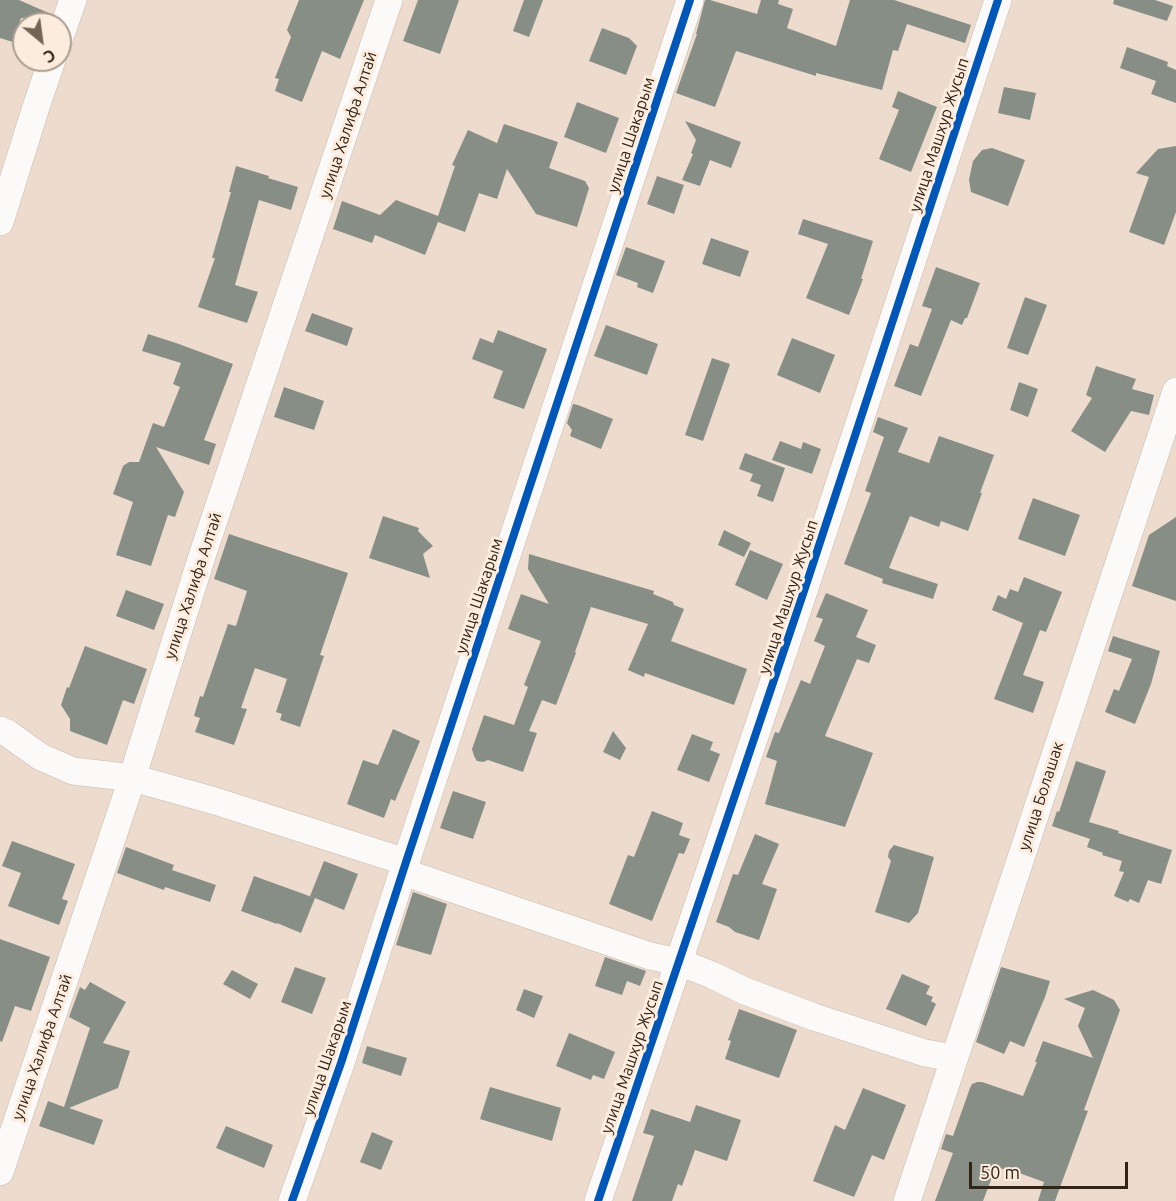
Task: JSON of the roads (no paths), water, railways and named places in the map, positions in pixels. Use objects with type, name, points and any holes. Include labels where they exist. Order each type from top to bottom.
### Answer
[{"type":"street","name":"улица Халифа Алтай","points":[[0,1172],[132,778],[203,553],[389,0]]},
{"type":"street","name":"улица Шакарым","points":[[292,1201],[341,1063],[690,0]]},
{"type":"street","name":"улица Машхур Жусып","points":[[598,1201],[806,588],[998,0]]},
{"type":"street","points":[[0,222],[48,72]]},
{"type":"street","name":"улица Болашак","points":[[907,1201],[1176,391]]},
{"type":"street","points":[[0,730],[41,757],[73,771],[132,778],[215,801],[650,956],[679,962],[745,991],[814,1017],[925,1053],[954,1058]]}]
